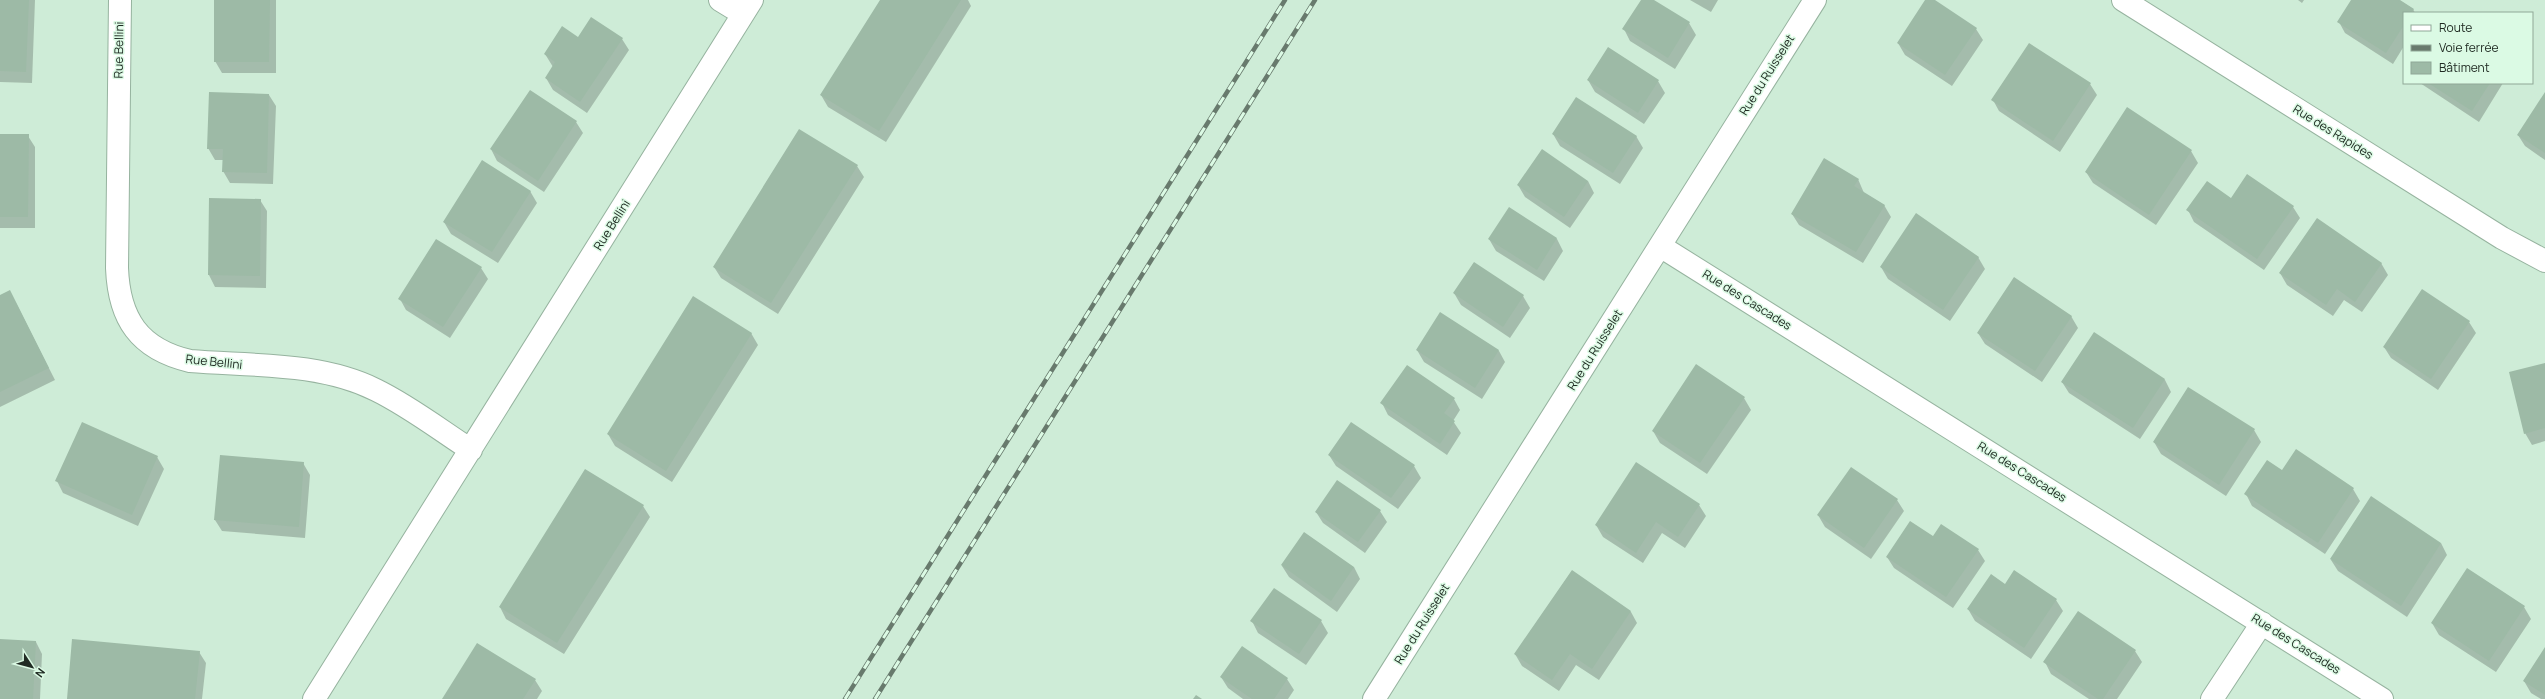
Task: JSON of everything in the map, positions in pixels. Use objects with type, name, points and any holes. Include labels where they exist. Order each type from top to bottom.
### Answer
[{"type":"street","name":"Rue Bellini","points":[[120,0],[116,268],[121,306],[139,334],[152,347],[170,356],[190,361],[321,372],[358,382],[396,401],[471,450]]},
{"type":"street","points":[[720,0],[748,7]]},
{"type":"street","name":"Rue du Ruisselet","points":[[1374,699],[1815,0]]},
{"type":"street","name":"Rue des Rapides","points":[[2123,0],[2502,238],[2545,261]]},
{"type":"street","name":"Rue Bellini","points":[[314,699],[748,7]]},
{"type":"street","name":"Rue des Cascades","points":[[1660,246],[2382,699]]},
{"type":"street","points":[[2212,699],[2262,623]]},
{"type":"building","points":[[0,0],[29,0],[26,72],[0,71]]},
{"type":"building","points":[[214,0],[270,0],[269,62],[214,62]]},
{"type":"building","points":[[880,0],[961,0],[879,131],[820,95]]},
{"type":"building","points":[[1641,0],[1654,0],[1690,22],[1668,58],[1622,29]]},
{"type":"building","points":[[1925,0],[1935,0],[1977,28],[1945,75],[1897,43]]},
{"type":"building","points":[[2351,0],[2400,0],[2414,9],[2412,12],[2403,12],[2403,27],[2386,53],[2337,22]]},
{"type":"building","points":[[591,17],[623,38],[580,102],[545,78],[555,62],[544,54],[562,26],[578,37]]},
{"type":"building","points":[[2029,43],[2091,83],[2053,141],[1991,100]]},
{"type":"building","points":[[1608,47],[1659,80],[1638,113],[1587,80]]},
{"type":"building","points":[[2430,84],[2489,84],[2472,111]]},
{"type":"building","points":[[530,90],[577,121],[538,181],[490,149]]},
{"type":"building","points":[[209,92],[269,94],[267,173],[222,172],[223,149],[207,149]]},
{"type":"building","points":[[2545,92],[2545,153],[2517,135]]},
{"type":"building","points":[[1576,97],[1637,136],[1613,173],[1552,134]]},
{"type":"building","points":[[2127,107],[2192,150],[2149,215],[2085,172]]},
{"type":"building","points":[[799,129],[858,165],[771,303],[713,267]]},
{"type":"building","points":[[0,134],[29,134],[28,217],[0,217]]},
{"type":"building","points":[[1542,149],[1588,181],[1564,217],[1517,185]]},
{"type":"building","points":[[1824,158],[1859,179],[1854,186],[1885,205],[1856,252],[1791,214]]},
{"type":"building","points":[[482,160],[531,191],[492,252],[443,222]]},
{"type":"building","points":[[2247,174],[2294,206],[2257,259],[2186,210],[2207,181],[2231,198]]},
{"type":"building","points":[[209,198],[261,199],[260,276],[208,275]]},
{"type":"building","points":[[1509,207],[1557,238],[1537,270],[1488,239]]},
{"type":"building","points":[[1916,213],[1979,257],[1943,310],[1880,267]]},
{"type":"building","points":[[2317,218],[2382,263],[2355,302],[2337,289],[2326,305],[2279,273]]},
{"type":"building","points":[[436,239],[482,267],[443,327],[398,299]]},
{"type":"building","points":[[1474,262],[1524,295],[1503,327],[1453,293]]},
{"type":"building","points":[[2014,277],[2072,316],[2035,371],[1977,333]]},
{"type":"building","points":[[2422,289],[2470,321],[2431,379],[2383,347]]},
{"type":"building","points":[[10,290],[49,368],[0,392],[0,295]]},
{"type":"building","points":[[693,296],[752,333],[666,471],[607,434]]},
{"type":"building","points":[[1440,312],[1499,350],[1475,388],[1416,350]]},
{"type":"building","points":[[2094,332],[2165,379],[2133,428],[2061,382]]},
{"type":"building","points":[[2545,363],[2545,428],[2524,434],[2509,372]]},
{"type":"building","points":[[1696,364],[1745,397],[1700,463],[1652,431]]},
{"type":"building","points":[[1407,365],[1455,398],[1444,413],[1455,421],[1440,444],[1380,403]]},
{"type":"building","points":[[2188,387],[2255,429],[2219,485],[2153,442]]},
{"type":"building","points":[[82,422],[158,456],[132,515],[55,481]]},
{"type":"building","points":[[1351,422],[1415,465],[1391,498],[1328,455]]},
{"type":"building","points":[[2296,449],[2354,488],[2318,543],[2244,494],[2267,460],[2282,470]]},
{"type":"building","points":[[220,455],[304,462],[299,527],[214,520]]},
{"type":"building","points":[[1636,462],[1700,504],[1678,537],[1656,522],[1636,553],[1595,525]]},
{"type":"building","points":[[1851,467],[1898,499],[1864,548],[1817,515]]},
{"type":"building","points":[[585,469],[644,505],[557,643],[499,607]]},
{"type":"building","points":[[1337,480],[1381,510],[1358,542],[1315,512]]},
{"type":"building","points":[[2371,496],[2441,543],[2401,606],[2330,559]]},
{"type":"building","points":[[1910,521],[1933,536],[1941,524],[1979,549],[1946,597],[1886,557]]},
{"type":"building","points":[[1304,532],[1354,567],[1331,601],[1281,565]]},
{"type":"building","points":[[2467,568],[2525,606],[2489,661],[2431,623]]},
{"type":"building","points":[[1572,570],[1631,611],[1592,669],[1570,654],[1552,680],[1514,654]]},
{"type":"building","points":[[2014,570],[2057,599],[2024,648],[1967,609],[1991,574],[2005,584]]},
{"type":"building","points":[[1274,588],[1322,620],[1299,654],[1250,621]]},
{"type":"building","points":[[2078,611],[2136,650],[2103,699],[2098,699],[2043,662]]},
{"type":"building","points":[[0,639],[36,641],[33,699],[0,699]]},
{"type":"building","points":[[72,639],[200,651],[195,699],[67,699]]},
{"type":"building","points":[[477,643],[536,679],[523,699],[442,699]]},
{"type":"building","points":[[1242,646],[1288,678],[1274,699],[1252,699],[1220,677]]},
{"type":"building","points":[[2545,647],[2545,695],[2523,681]]},
{"type":"building","points":[[1196,695],[1202,699],[1193,699]]},
{"type":"railway","points":[[845,699],[1285,0]]},
{"type":"railway","points":[[875,699],[1315,0]]}]
